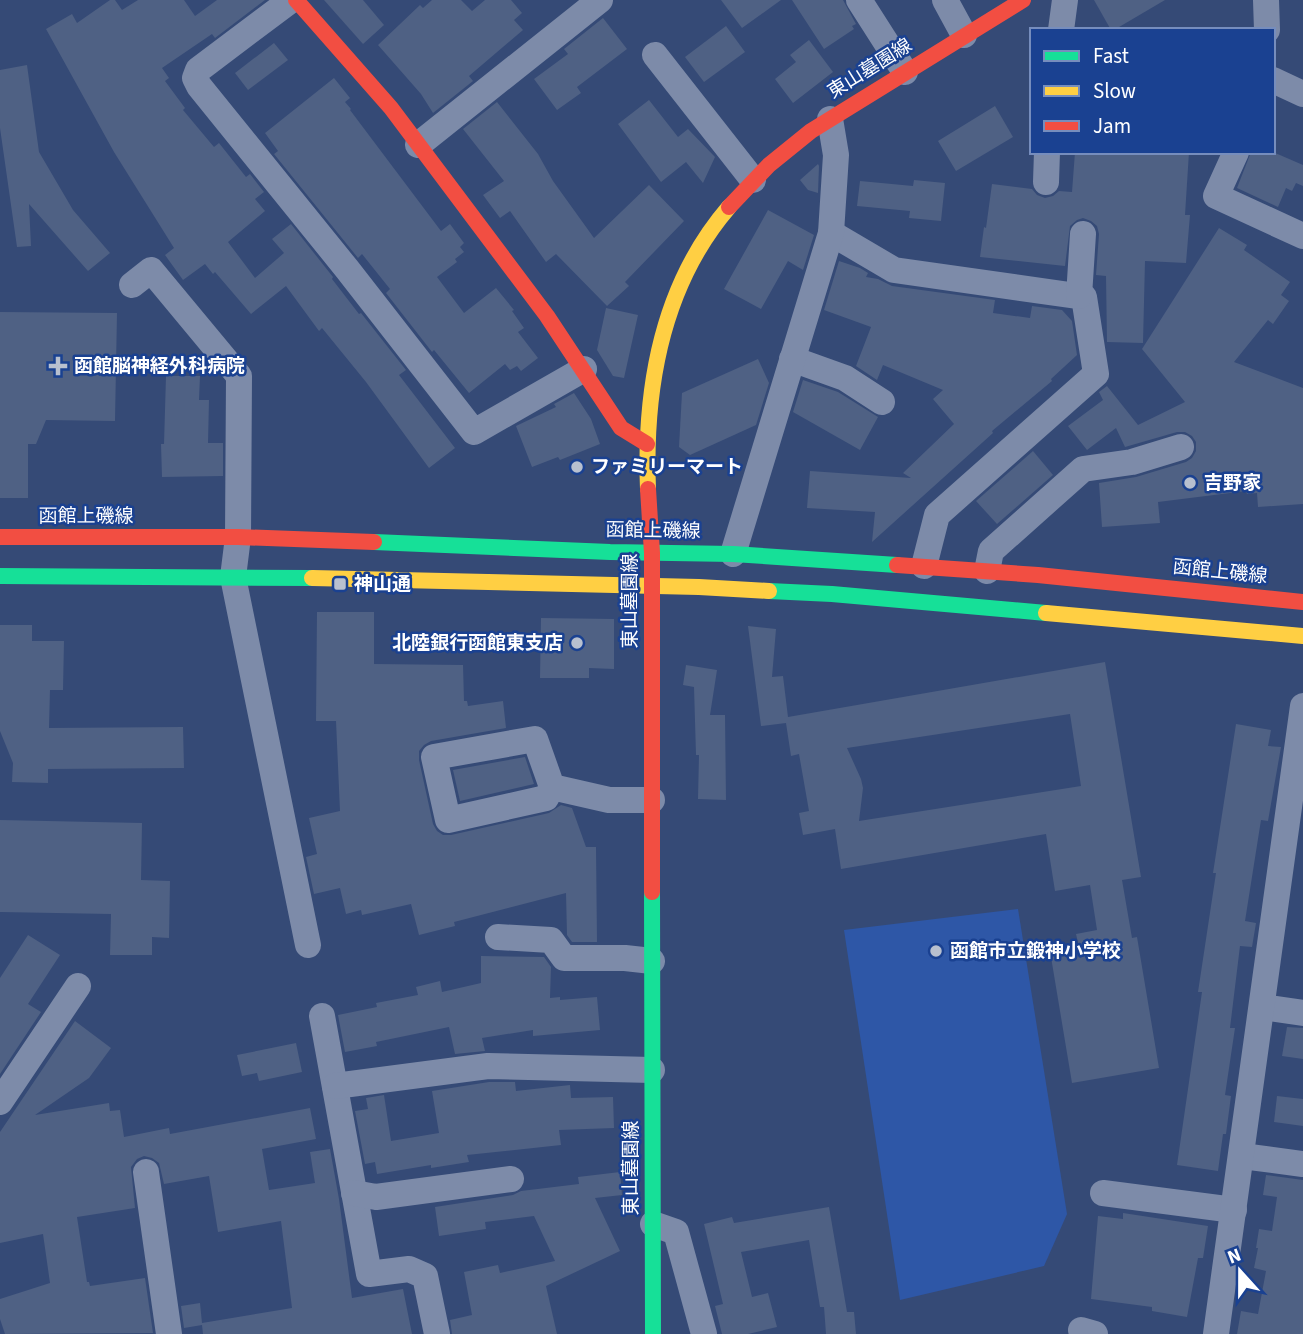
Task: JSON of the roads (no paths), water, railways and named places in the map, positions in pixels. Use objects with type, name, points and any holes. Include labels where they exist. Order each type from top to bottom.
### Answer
[{"type":"main road","name":"東山墓園線","points":[[653,1334],[652,553],[647,444],[657,355],[677,293],[704,239],[721,215],[753,180],[796,142],[830,119],[1023,0]]},
{"type":"main road","points":[[303,3],[391,108],[584,369],[621,428],[647,444]]},
{"type":"main road","name":"函館上磯線","points":[[0,537],[238,537],[733,554],[986,571],[1303,602]]},
{"type":"main road","points":[[0,576],[233,577],[651,585],[832,594],[1303,636]]},
{"type":"street","points":[[418,145],[600,0]]},
{"type":"street","points":[[859,0],[905,72]]},
{"type":"street","points":[[945,0],[964,35]]},
{"type":"street","points":[[1061,28],[1065,0]]},
{"type":"street","points":[[1266,0],[1267,28]]},
{"type":"street","points":[[303,3],[198,71],[195,78],[198,86],[347,269],[474,432],[584,369]]},
{"type":"street","points":[[655,55],[753,180]]},
{"type":"street","points":[[1275,81],[1303,94]]},
{"type":"street","points":[[733,554],[831,233],[836,155],[830,119]]},
{"type":"street","points":[[1046,182],[1047,154]]},
{"type":"street","points":[[1235,154],[1216,196],[1303,236]]},
{"type":"street","points":[[831,233],[894,270],[1084,297],[1096,374],[937,515],[924,566]]},
{"type":"street","points":[[1079,296],[1083,234]]},
{"type":"street","points":[[132,285],[151,270],[239,376],[238,537],[233,577],[309,946]]},
{"type":"street","points":[[792,359],[845,378],[882,402]]},
{"type":"street","points":[[986,571],[991,551],[1083,470],[1132,463],[1181,447]]},
{"type":"street","points":[[1216,1334],[1262,1007],[1293,855],[1303,706]]},
{"type":"street","points":[[535,739],[552,787],[546,798],[448,820],[434,757],[535,739]]},
{"type":"street","points":[[552,787],[609,800],[652,800]]},
{"type":"street","points":[[498,937],[551,940],[564,958],[652,961]]},
{"type":"street","points":[[0,1102],[78,986]]},
{"type":"street","points":[[1262,1007],[1303,1013]]},
{"type":"street","points":[[323,1016],[369,1274],[409,1269],[425,1276],[437,1334]]},
{"type":"street","points":[[335,1086],[488,1066],[652,1070]]},
{"type":"street","points":[[1242,1156],[1303,1164]]},
{"type":"street","points":[[146,1172],[169,1334]]},
{"type":"street","points":[[354,1193],[376,1197],[511,1179]]},
{"type":"street","points":[[1103,1193],[1234,1210]]},
{"type":"street","points":[[653,1224],[676,1232],[704,1334]]},
{"type":"place","name":"函館脳神経外科病院","points":[[58,366]]},
{"type":"place","name":"ファミリーマート","points":[[577,467]]},
{"type":"place","name":"吉野家","points":[[1190,483]]},
{"type":"place","name":"神山通","points":[[340,584]]},
{"type":"place","name":"北陸銀行函館東支店","points":[[577,643]]},
{"type":"place","name":"函館市立鍛神小学校","points":[[936,951]]}]
